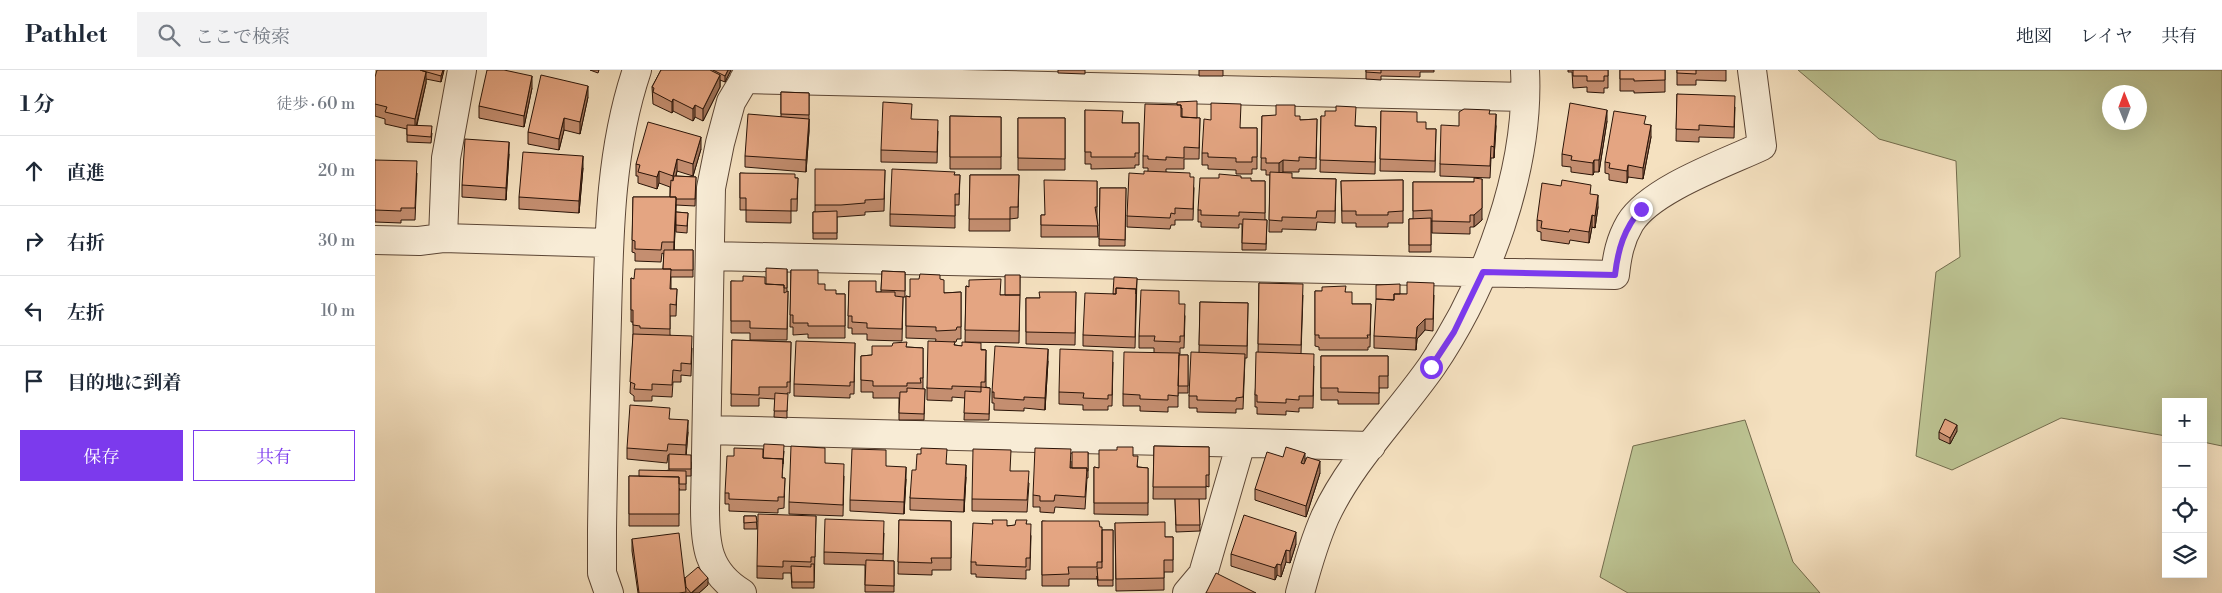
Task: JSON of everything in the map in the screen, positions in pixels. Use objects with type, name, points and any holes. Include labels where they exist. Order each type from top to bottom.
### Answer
[{"type":"street","points":[[443,238],[446,158],[462,70]]},
{"type":"street","points":[[609,593],[602,573],[602,530],[609,242],[613,183],[621,132],[637,70]]},
{"type":"street","points":[[1300,593],[1313,546],[1325,516],[1341,488],[1431,367],[1454,332],[1483,272],[1499,232],[1517,165],[1525,97],[1525,70]]},
{"type":"street","points":[[710,256],[1615,275],[1618,248],[1631,221],[1641,209],[1674,187],[1762,146],[1752,70]]},
{"type":"street","points":[[725,588],[713,564],[705,540],[713,179],[731,102],[747,75],[1525,97]]},
{"type":"street","points":[[375,240],[419,241],[443,238],[609,242]]},
{"type":"street","points":[[707,430],[1371,446]]},
{"type":"street","points":[[1187,593],[1203,574],[1241,443]]},
{"type":"green space","points":[[1798,70],[2222,70],[2222,446],[2207,443],[2207,398],[2162,398],[2162,435],[2061,418],[1952,470],[1916,456],[1936,272],[1960,257],[1956,161],[1879,139]]},
{"type":"green space","points":[[1745,420],[1793,562],[1820,593],[1628,593],[1600,577],[1633,446]]},
{"type":"building","points":[[377,70],[420,70],[426,72],[415,119],[385,112],[387,107],[375,104],[375,77]]},
{"type":"building","points":[[420,70],[443,70],[441,76]]},
{"type":"building","points":[[487,70],[504,70],[532,76],[524,116],[479,106]]},
{"type":"building","points":[[661,70],[710,70],[720,75],[703,109],[695,105],[693,109],[673,99],[672,102],[653,92],[654,88],[652,87]]},
{"type":"building","points":[[713,70],[728,70],[725,76]]},
{"type":"building","points":[[1366,70],[1381,70],[1381,73],[1366,72]]},
{"type":"building","points":[[1573,70],[1608,70],[1608,76],[1604,76],[1604,81],[1587,81],[1587,76],[1573,76]]},
{"type":"building","points":[[1620,70],[1665,70],[1665,80],[1634,81],[1634,79],[1620,79]]},
{"type":"building","points":[[1677,70],[1696,70],[1696,74],[1677,73]]},
{"type":"building","points":[[541,75],[588,86],[580,122],[564,118],[559,139],[528,132]]},
{"type":"building","points":[[781,92],[809,93],[809,115],[781,114]]},
{"type":"building","points":[[1677,94],[1735,96],[1734,127],[1699,125],[1699,130],[1676,129]]},
{"type":"building","points":[[1197,101],[1197,118],[1182,117],[1181,105],[1177,105],[1177,102]]},
{"type":"building","points":[[883,102],[912,104],[911,119],[938,120],[937,152],[881,150]]},
{"type":"building","points":[[1211,103],[1241,104],[1240,128],[1257,128],[1257,157],[1252,157],[1252,162],[1236,162],[1236,158],[1208,157],[1208,153],[1202,153],[1204,119],[1211,120]]},
{"type":"building","points":[[1570,103],[1607,110],[1599,160],[1594,160],[1593,163],[1571,160],[1572,156],[1562,154]]},
{"type":"building","points":[[1145,104],[1181,105],[1181,117],[1200,118],[1199,148],[1184,147],[1184,158],[1166,157],[1166,160],[1148,159],[1148,156],[1143,156]]},
{"type":"building","points":[[1276,105],[1295,105],[1295,116],[1300,116],[1300,120],[1317,119],[1316,158],[1299,157],[1299,161],[1283,160],[1279,163],[1266,163],[1266,158],[1261,158],[1262,116],[1276,115]]},
{"type":"building","points":[[1336,106],[1356,107],[1355,126],[1376,127],[1375,162],[1320,160],[1321,116],[1325,116],[1325,111],[1336,111]]},
{"type":"building","points":[[1464,109],[1490,110],[1489,114],[1496,114],[1494,147],[1491,146],[1490,166],[1440,164],[1441,125],[1459,126],[1459,112]]},
{"type":"building","points":[[1085,110],[1123,111],[1122,123],[1139,123],[1139,153],[1135,153],[1135,157],[1091,157],[1091,152],[1085,152]]},
{"type":"building","points":[[1381,111],[1417,112],[1417,122],[1426,122],[1426,129],[1436,129],[1435,161],[1380,159]]},
{"type":"building","points":[[1614,111],[1646,116],[1644,124],[1651,125],[1643,168],[1628,165],[1627,171],[1609,168],[1610,163],[1605,162]]},
{"type":"building","points":[[748,114],[809,119],[806,160],[745,156]]},
{"type":"building","points":[[950,116],[1001,117],[1001,157],[950,157]]},
{"type":"building","points":[[1018,118],[1065,118],[1065,159],[1018,158]]},
{"type":"building","points":[[648,122],[701,137],[693,164],[677,159],[673,176],[659,171],[657,177],[638,172],[640,165],[636,164]]},
{"type":"building","points":[[407,125],[432,126],[431,137],[407,135]]},
{"type":"building","points":[[465,139],[509,142],[506,188],[462,185]]},
{"type":"building","points":[[523,152],[583,156],[579,201],[519,197]]},
{"type":"building","points":[[375,160],[417,161],[415,208],[401,208],[401,211],[375,210]]},
{"type":"building","points":[[815,169],[885,170],[884,199],[865,200],[865,203],[815,205]]},
{"type":"building","points":[[892,169],[955,172],[954,175],[960,175],[959,194],[955,194],[955,216],[890,214]]},
{"type":"building","points":[[1144,171],[1190,173],[1190,177],[1194,177],[1193,209],[1175,208],[1175,214],[1171,213],[1170,218],[1127,216],[1129,173],[1144,174]]},
{"type":"building","points":[[1270,172],[1292,173],[1292,178],[1336,179],[1335,211],[1317,211],[1316,218],[1282,217],[1282,221],[1269,220]]},
{"type":"building","points":[[740,173],[795,174],[795,178],[798,178],[797,199],[791,199],[791,211],[746,210],[746,198],[740,198]]},
{"type":"building","points":[[1219,174],[1251,178],[1251,181],[1265,181],[1265,213],[1239,212],[1239,216],[1201,215],[1201,210],[1198,210],[1200,178],[1219,178]]},
{"type":"building","points":[[970,175],[1019,175],[1018,207],[1010,207],[1010,219],[969,219]]},
{"type":"building","points":[[674,176],[696,177],[695,199],[676,199],[676,197],[670,197],[671,180],[673,181]]},
{"type":"building","points":[[1474,178],[1482,179],[1482,208],[1474,215],[1470,215],[1470,222],[1432,221],[1432,210],[1413,211],[1413,182],[1474,182]]},
{"type":"building","points":[[1044,180],[1097,181],[1097,207],[1095,207],[1098,226],[1041,225],[1041,215],[1045,215]]},
{"type":"building","points":[[1403,180],[1403,211],[1388,212],[1388,215],[1356,215],[1356,211],[1342,211],[1341,181]]},
{"type":"building","points":[[1562,180],[1591,185],[1590,194],[1598,195],[1595,216],[1592,215],[1589,232],[1570,229],[1569,232],[1541,228],[1542,221],[1537,220],[1542,183],[1561,186]]},
{"type":"building","points":[[1100,188],[1126,188],[1125,240],[1099,239]]},
{"type":"building","points":[[633,197],[676,197],[674,242],[662,242],[661,250],[635,249],[635,241],[632,240]]},
{"type":"building","points":[[837,211],[837,233],[813,233],[813,212]]},
{"type":"building","points":[[676,212],[688,213],[687,226],[676,225]]},
{"type":"building","points":[[1431,218],[1431,245],[1409,245],[1409,219]]},
{"type":"building","points":[[1243,219],[1267,220],[1266,244],[1242,243]]},
{"type":"building","points":[[664,250],[693,250],[693,270],[663,269]]},
{"type":"building","points":[[766,268],[787,269],[787,288],[784,288],[784,285],[766,284]]},
{"type":"building","points":[[635,269],[671,269],[670,289],[677,289],[676,305],[670,304],[670,329],[640,328],[640,326],[633,325],[631,278],[634,279]]},
{"type":"building","points":[[791,270],[818,270],[818,284],[825,284],[825,290],[836,290],[836,294],[845,294],[845,326],[808,326],[808,323],[793,323],[793,315],[790,315]]},
{"type":"building","points":[[882,271],[905,272],[905,291],[881,290]]},
{"type":"building","points":[[920,274],[940,275],[940,279],[944,280],[944,293],[961,292],[961,327],[957,327],[956,330],[936,331],[936,327],[906,326],[906,296],[910,297],[910,279],[919,279]]},
{"type":"building","points":[[1005,275],[1020,275],[1020,295],[1005,295]]},
{"type":"building","points":[[743,276],[765,277],[765,284],[784,285],[784,293],[788,291],[787,329],[750,328],[750,321],[731,321],[731,281],[743,281]]},
{"type":"building","points":[[1114,277],[1137,278],[1136,294],[1136,289],[1116,288],[1116,294],[1113,294]]},
{"type":"building","points":[[1001,279],[1000,295],[1020,295],[1019,331],[965,330],[966,286],[969,287],[969,280]]},
{"type":"building","points":[[849,281],[876,281],[876,292],[895,292],[895,296],[903,297],[902,329],[867,328],[867,323],[852,322],[852,316],[848,316]]},
{"type":"building","points":[[1407,282],[1434,283],[1433,319],[1425,319],[1417,327],[1416,338],[1374,336],[1376,299],[1394,300],[1394,294],[1407,294]]},
{"type":"building","points":[[1259,283],[1303,284],[1301,345],[1258,344]]},
{"type":"building","points":[[1400,284],[1400,294],[1394,294],[1394,300],[1376,299],[1376,285]]},
{"type":"building","points":[[1346,286],[1345,292],[1352,292],[1352,304],[1371,304],[1370,335],[1367,335],[1368,338],[1319,338],[1319,335],[1315,335],[1315,291],[1322,291],[1322,287]]},
{"type":"building","points":[[1116,288],[1136,289],[1135,337],[1083,335],[1085,293],[1116,294]]},
{"type":"building","points":[[1141,290],[1179,291],[1179,304],[1185,304],[1184,336],[1180,336],[1180,342],[1154,341],[1155,336],[1139,336]]},
{"type":"building","points":[[1039,292],[1076,292],[1075,333],[1026,332],[1026,298],[1040,298]]},
{"type":"building","points":[[1200,302],[1248,303],[1247,346],[1199,345]]},
{"type":"building","points":[[633,334],[692,336],[691,364],[681,363],[681,371],[673,370],[672,385],[652,384],[652,390],[634,389],[635,384],[630,382]]},
{"type":"building","points":[[732,340],[791,342],[790,382],[787,382],[787,387],[759,387],[759,395],[731,394]]},
{"type":"building","points":[[796,341],[855,343],[854,382],[850,382],[850,386],[794,384]]},
{"type":"building","points":[[928,341],[955,342],[954,345],[962,346],[962,342],[981,343],[981,350],[986,350],[985,382],[981,382],[981,387],[952,386],[952,389],[927,388]]},
{"type":"building","points":[[907,342],[906,347],[923,348],[923,378],[920,378],[921,383],[907,383],[907,386],[873,386],[873,381],[861,380],[861,356],[872,355],[872,346],[892,346],[893,343]]},
{"type":"building","points":[[995,346],[1048,349],[1045,398],[1024,397],[1024,400],[994,398],[994,392],[992,392]]},
{"type":"building","points":[[1060,349],[1113,351],[1112,395],[1108,395],[1108,399],[1083,398],[1084,393],[1059,392]]},
{"type":"building","points":[[1124,352],[1179,353],[1178,396],[1168,395],[1168,400],[1140,399],[1140,395],[1123,394]]},
{"type":"building","points":[[1191,352],[1245,354],[1243,397],[1236,398],[1236,401],[1197,400],[1197,396],[1189,396]]},
{"type":"building","points":[[1256,352],[1314,354],[1313,396],[1299,396],[1299,400],[1286,399],[1286,403],[1257,402],[1257,395],[1255,395]]},
{"type":"building","points":[[1179,355],[1188,355],[1188,386],[1178,386]]},
{"type":"building","points":[[1321,356],[1388,356],[1388,376],[1379,376],[1379,393],[1338,392],[1338,388],[1321,388]]},
{"type":"building","points":[[981,387],[990,388],[989,414],[964,413],[965,391],[981,392]]},
{"type":"building","points":[[907,388],[925,389],[924,414],[899,413],[900,392],[907,392]]},
{"type":"building","points":[[775,393],[788,394],[787,411],[774,411]]},
{"type":"building","points":[[630,405],[670,408],[669,419],[688,420],[686,445],[668,444],[667,451],[627,448]]},
{"type":"building","points":[[1945,419],[1957,425],[1950,438],[1939,432]]},
{"type":"building","points":[[764,444],[784,445],[783,464],[783,459],[763,458]]},
{"type":"building","points":[[791,446],[825,448],[825,463],[844,464],[843,505],[789,502]]},
{"type":"building","points":[[1154,446],[1209,447],[1209,475],[1206,475],[1206,487],[1153,487]]},
{"type":"building","points":[[1117,447],[1133,447],[1133,456],[1138,456],[1137,467],[1148,468],[1148,503],[1094,503],[1094,467],[1099,468],[1099,450],[1117,450]]},
{"type":"building","points":[[1286,447],[1305,453],[1301,463],[1304,464],[1307,457],[1320,461],[1306,506],[1255,489],[1267,452],[1283,457]]},
{"type":"building","points":[[734,448],[763,449],[763,458],[783,459],[784,497],[778,497],[778,501],[729,499],[729,493],[725,493],[727,456],[734,456]]},
{"type":"building","points":[[921,448],[947,449],[946,464],[966,465],[964,500],[910,498],[912,470],[916,470],[917,454],[921,454]]},
{"type":"building","points":[[1035,448],[1071,449],[1070,468],[1087,468],[1085,497],[1055,495],[1054,501],[1040,501],[1040,496],[1033,495]]},
{"type":"building","points":[[852,449],[886,450],[886,466],[906,467],[904,502],[850,500]]},
{"type":"building","points":[[973,449],[1011,450],[1010,471],[1029,471],[1027,500],[972,499]]},
{"type":"building","points":[[1072,452],[1088,452],[1088,471],[1087,468],[1072,468]]},
{"type":"building","points":[[669,454],[691,455],[691,469],[669,469]]},
{"type":"building","points":[[639,470],[686,471],[686,484],[679,484],[679,477],[639,476]]},
{"type":"building","points":[[629,476],[679,477],[679,514],[629,514]]},
{"type":"building","points":[[1175,499],[1199,499],[1200,525],[1176,525]]},
{"type":"building","points":[[758,514],[816,516],[815,557],[811,557],[811,562],[783,561],[783,567],[757,566]]},
{"type":"building","points":[[1244,515],[1296,532],[1290,551],[1286,550],[1281,565],[1277,564],[1275,568],[1231,554]]},
{"type":"building","points":[[744,516],[756,516],[757,522],[744,523]]},
{"type":"building","points":[[825,519],[884,521],[883,554],[824,552]]},
{"type":"building","points":[[899,520],[951,521],[951,558],[931,558],[932,563],[898,562]]},
{"type":"building","points":[[992,520],[1007,520],[1007,526],[1015,525],[1016,520],[1027,520],[1026,524],[1031,524],[1030,558],[1026,558],[1026,567],[976,565],[976,562],[971,562],[973,523],[993,524]]},
{"type":"building","points":[[1042,521],[1099,521],[1100,527],[1102,527],[1102,562],[1097,562],[1097,567],[1068,567],[1069,574],[1042,575]]},
{"type":"building","points":[[1165,522],[1165,537],[1173,537],[1173,560],[1164,560],[1164,578],[1116,579],[1115,523]]},
{"type":"building","points":[[1102,530],[1113,530],[1113,580],[1098,580],[1097,568],[1102,568]]},
{"type":"building","points":[[679,533],[686,592],[639,593],[632,539]]},
{"type":"building","points":[[866,560],[894,561],[894,586],[865,585]]},
{"type":"building","points":[[811,564],[814,564],[814,582],[792,582],[791,566],[811,567]]},
{"type":"building","points":[[698,567],[708,578],[691,593],[686,587],[685,578]]},
{"type":"building","points":[[1216,573],[1256,593],[1206,593]]},
{"type":"route","points":[[1431,367],[1454,332],[1483,272],[1615,275],[1618,248],[1631,221],[1641,209]]}]
